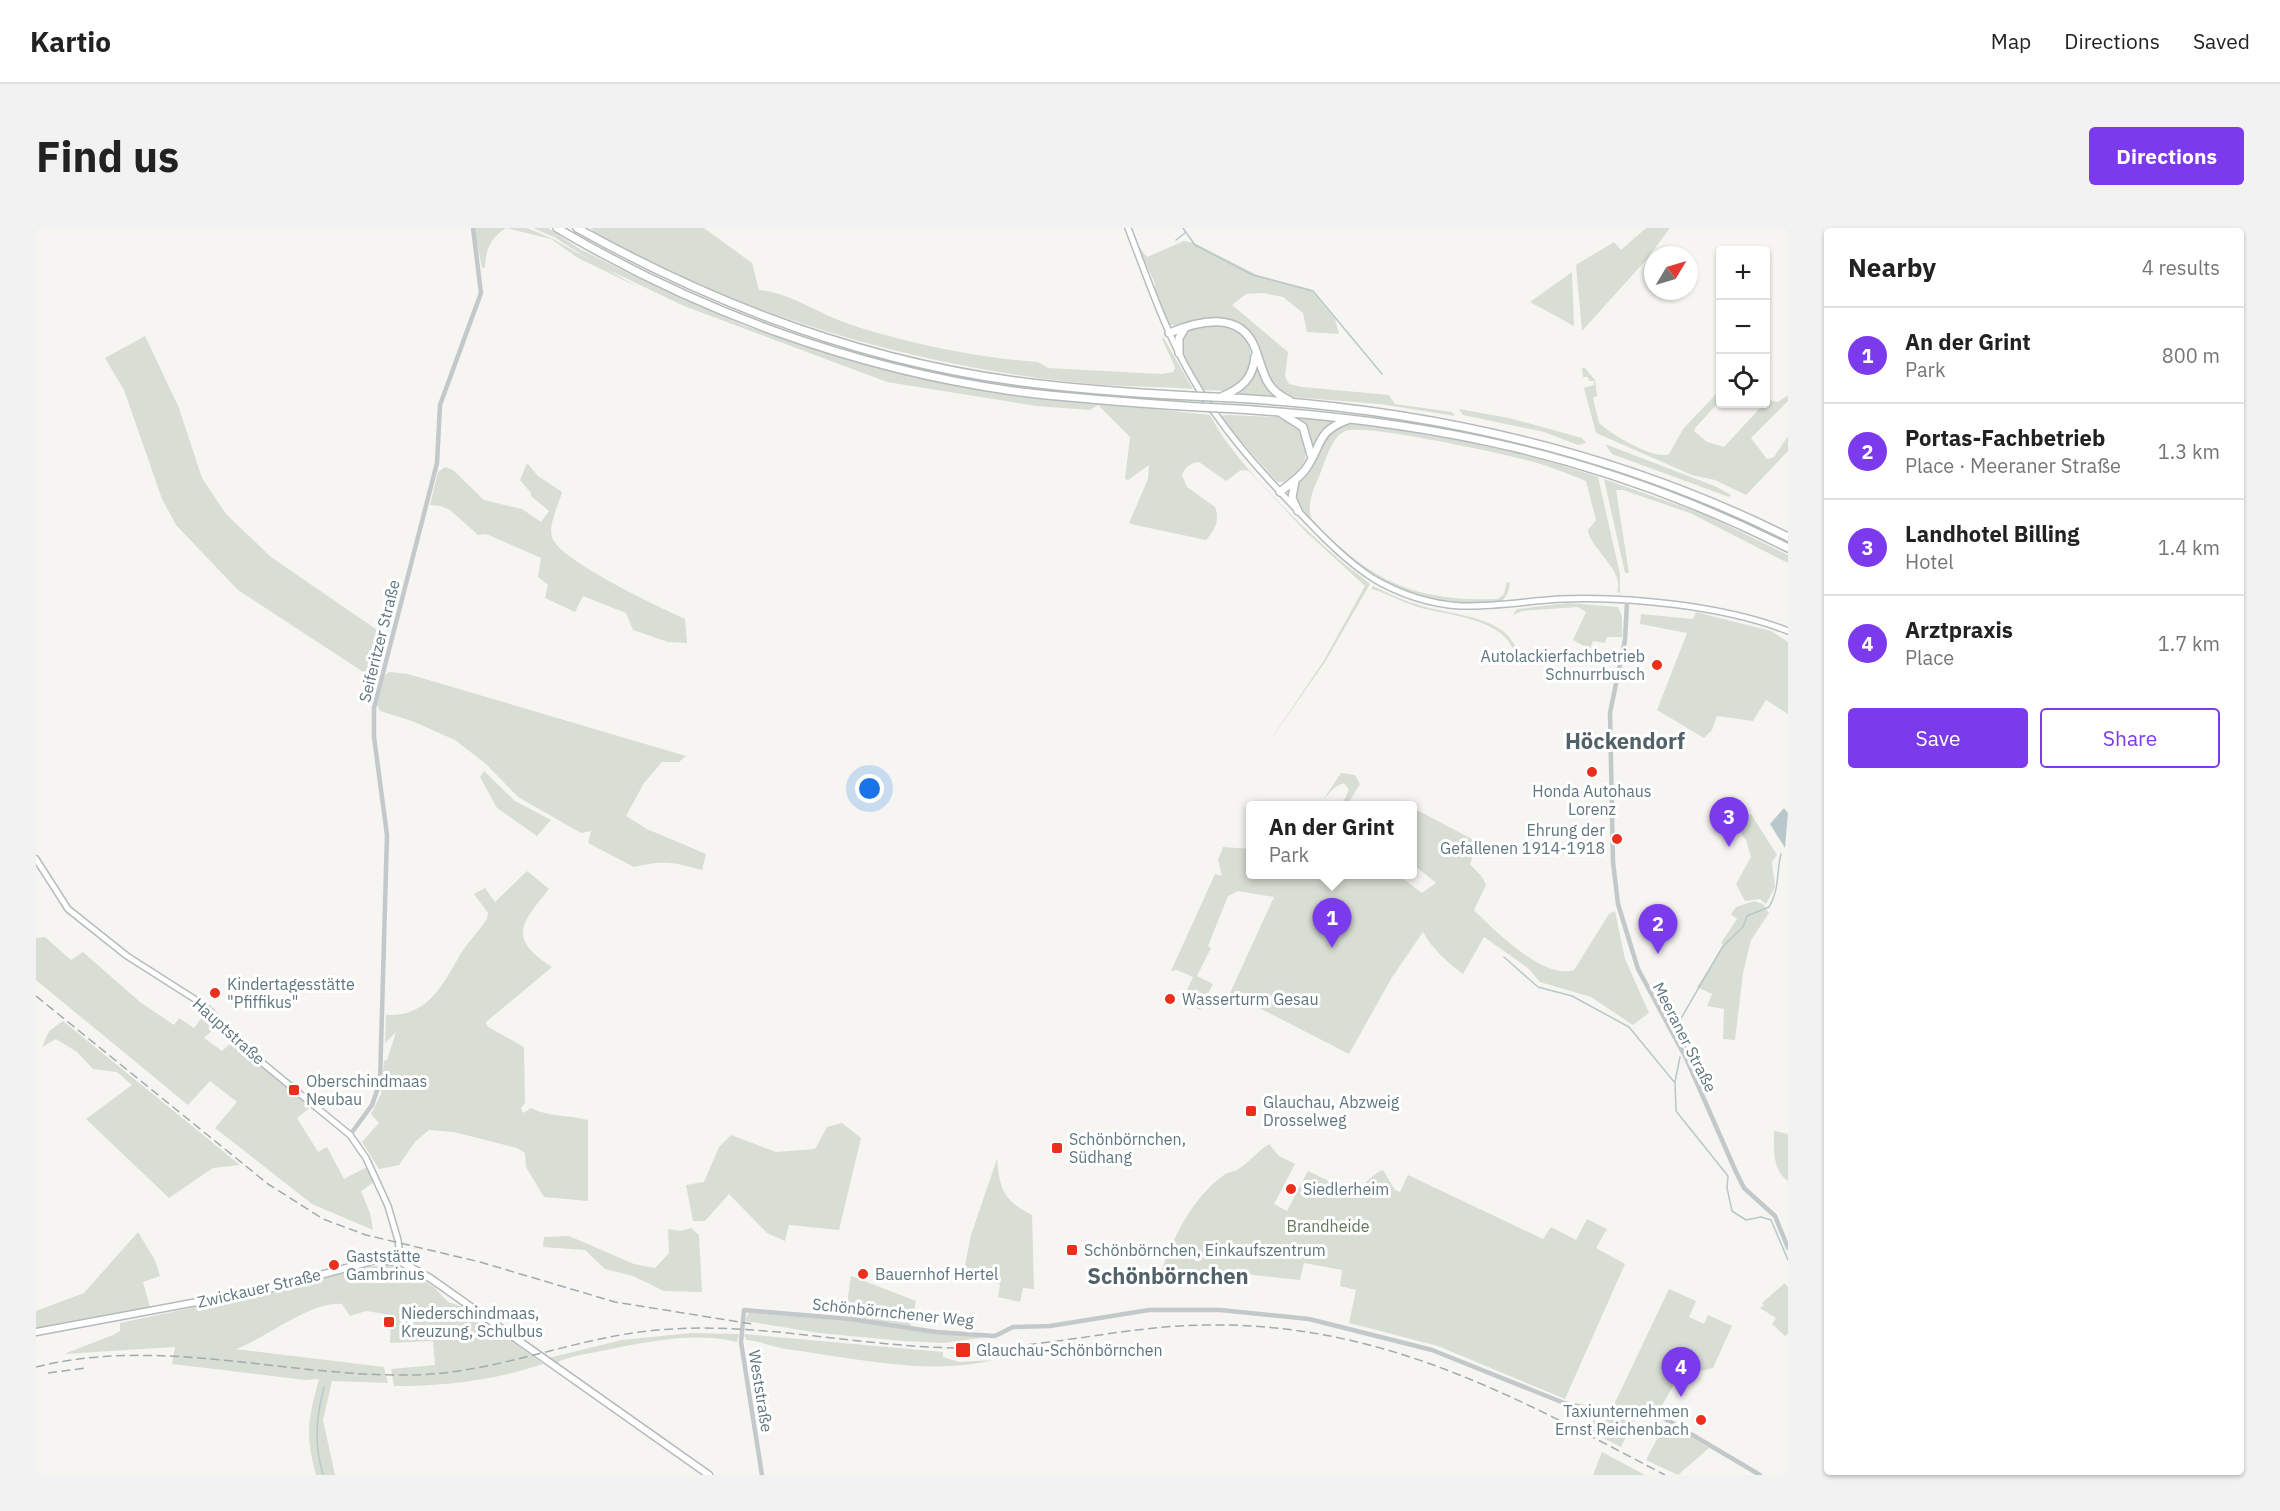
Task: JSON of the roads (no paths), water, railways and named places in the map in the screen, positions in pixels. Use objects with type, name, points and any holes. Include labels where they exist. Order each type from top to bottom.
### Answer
[{"type":"highway","points":[[557,228],[688,296],[770,330],[855,357],[936,377],[1012,391],[1353,418],[1488,440],[1590,467],[1679,498],[1788,548]]},
{"type":"highway","points":[[577,228],[692,287],[780,322],[852,346],[926,365],[1013,381],[1078,389],[1294,403],[1433,420],[1509,435],[1588,456],[1702,497],[1788,537]]},
{"type":"highway","points":[[1169,333],[1203,321],[1226,322],[1246,335],[1255,350],[1265,382],[1272,390],[1294,403]]},
{"type":"highway","points":[[1179,353],[1179,338],[1188,325]]},
{"type":"highway","points":[[1216,398],[1246,383],[1254,369],[1255,350]]},
{"type":"highway","points":[[1276,411],[1303,427],[1311,456]]},
{"type":"highway","points":[[1280,492],[1305,470],[1326,430],[1353,418]]},
{"type":"highway","points":[[1296,479],[1292,498],[1298,511]]},
{"type":"main road","points":[[1128,228],[1169,333],[1223,426],[1298,511],[1356,566],[1389,586],[1415,597],[1459,606],[1575,598],[1627,602],[1719,612],[1788,632]]},
{"type":"main road","name":"Hauptstraße","points":[[36,859],[68,909],[127,956],[204,1005],[243,1047],[350,1135],[366,1158],[388,1206],[398,1240],[401,1262]]},
{"type":"main road","name":"Zwickauer Straße","points":[[36,1332],[272,1288],[376,1260],[401,1262]]},
{"type":"main road","points":[[401,1262],[469,1306],[709,1475]]},
{"type":"street","name":"Seiferitzer Straße","points":[[350,1135],[372,1105],[380,1082],[387,835],[374,737],[374,708],[437,463],[440,405],[481,293],[473,228]]},
{"type":"street","name":"Meeraner Straße","points":[[1627,602],[1625,640],[1610,713],[1613,862],[1622,920],[1638,969],[1688,1062],[1744,1188],[1775,1216],[1788,1248]]},
{"type":"street","name":"Weststraße","points":[[744,1310],[741,1342],[762,1475]]},
{"type":"street","name":"Schönbörnchener Weg","points":[[744,1310],[850,1319],[936,1332],[995,1336],[1013,1327],[1050,1326],[1149,1310],[1220,1310],[1309,1319],[1432,1350],[1564,1403],[1610,1413],[1657,1414],[1760,1475]]},
{"type":"waterway","points":[[1183,228],[1195,245],[1253,275],[1313,291],[1382,374]]},
{"type":"waterway","points":[[1176,240],[1185,233]]},
{"type":"waterway","points":[[1687,1050],[1676,1027],[1723,946],[1743,927],[1747,916],[1769,907],[1776,887],[1781,854]]},
{"type":"waterway","points":[[1504,957],[1538,987],[1572,996],[1629,1027],[1675,1083],[1676,1111],[1728,1176],[1727,1188],[1732,1211],[1746,1220],[1761,1217],[1771,1220],[1788,1260]]},
{"type":"waterway","points":[[1675,1082],[1680,1057]]},
{"type":"waterway","points":[[323,1475],[318,1453],[317,1431],[324,1387]]},
{"type":"railway","points":[[36,996],[268,1184],[323,1219],[366,1235],[480,1262],[615,1302],[752,1324]]},
{"type":"railway","points":[[36,1367],[83,1359],[130,1355],[176,1356],[364,1374],[411,1375],[474,1369],[596,1340],[658,1330],[696,1328],[771,1331],[921,1347],[990,1348],[1178,1326],[1273,1328],[1333,1337],[1391,1351],[1447,1370],[1556,1418],[1665,1475]]},
{"type":"railway","points":[[48,1373],[86,1368]]},
{"type":"place","name":"Autolackierfachbetrieb Schnurrbusch","points":[[1657,665]]},
{"type":"place","name":"Honda Autohaus Lorenz","points":[[1592,772]]},
{"type":"place","name":"Ehrung der Gefallenen 1914-1918","points":[[1617,839]]},
{"type":"place","name":"Landhotel Billing","points":[[1729,847]]},
{"type":"place","name":"An der Grint","points":[[1332,948]]},
{"type":"place","name":"Portas-Fachbetrieb","points":[[1658,954]]},
{"type":"place","name":"Kindertagesstätte \"Pfiffikus\"","points":[[215,993]]},
{"type":"place","name":"Wasserturm Gesau","points":[[1170,999]]},
{"type":"place","name":"Oberschindmaas Neubau","points":[[294,1090]]},
{"type":"place","name":"Glauchau, Abzweig Drosselweg","points":[[1251,1111]]},
{"type":"place","name":"Schönbörnchen, Südhang","points":[[1057,1148]]},
{"type":"place","name":"Siedlerheim","points":[[1291,1189]]},
{"type":"place","name":"Schönbörnchen, Einkaufszentrum","points":[[1072,1250]]},
{"type":"place","name":"Gaststätte Gambrinus","points":[[334,1265]]},
{"type":"place","name":"Bauernhof Hertel","points":[[863,1274]]},
{"type":"place","name":"Niederschindmaas, Kreuzung, Schulbus","points":[[389,1322]]},
{"type":"place","name":"Glauchau-Schönbörnchen","points":[[963,1350]]},
{"type":"place","name":"Arztpraxis","points":[[1681,1397]]},
{"type":"place","name":"Taxiunternehmen Ernst Reichenbach","points":[[1701,1420]]},
{"type":"district","name":"Höckendorf","points":[[1625,741]]},
{"type":"district","name":"Schönbörnchen","points":[[1168,1276]]},
{"type":"park label","name":"Brandheide","points":[[1328,1226]]}]
